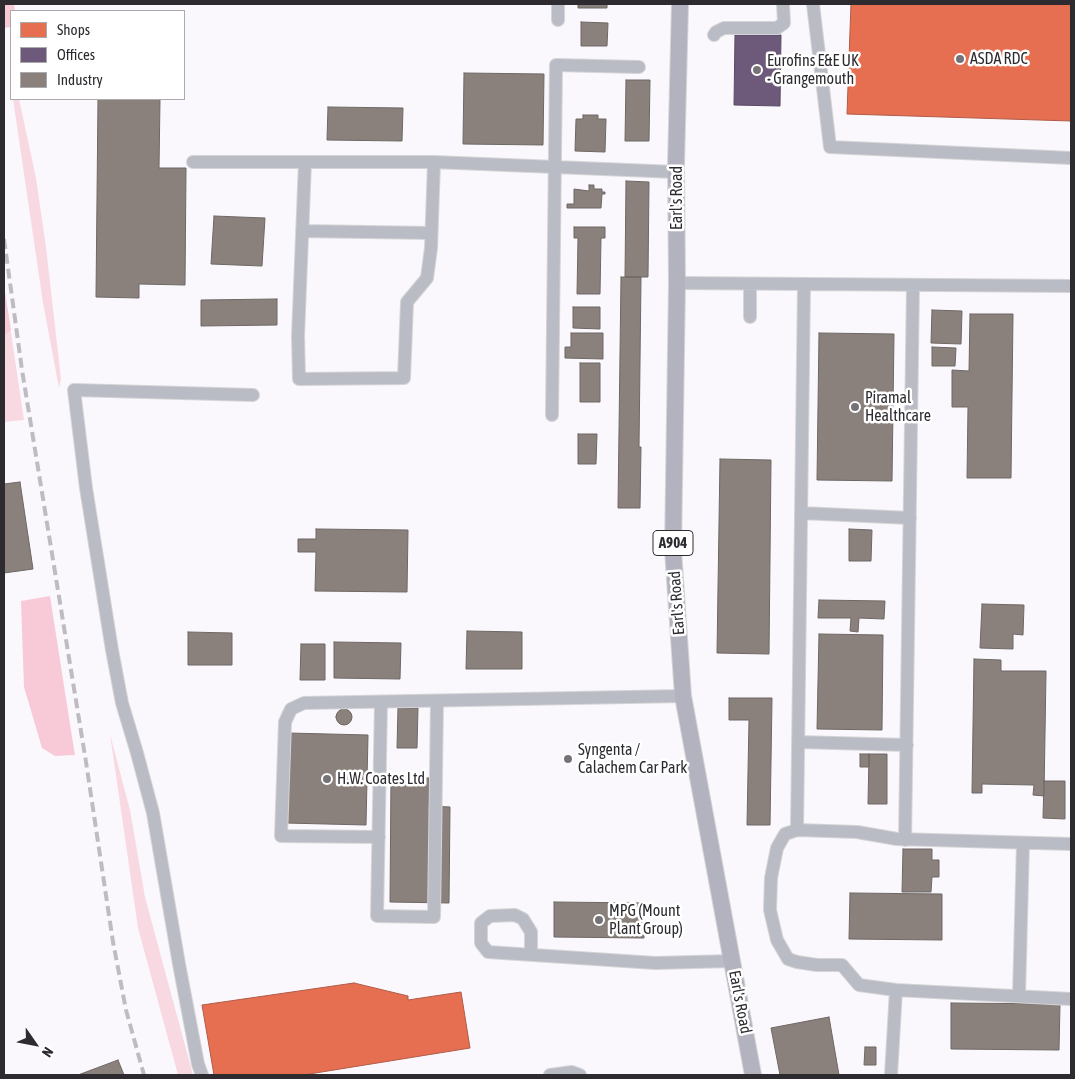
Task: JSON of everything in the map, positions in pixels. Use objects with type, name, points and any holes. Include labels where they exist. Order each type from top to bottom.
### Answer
[{"type":"main road","name":"Earl's Road","points":[[680,4],[676,172],[678,283],[673,550],[683,696],[753,1075]]},
{"type":"street","points":[[558,4],[558,20]]},
{"type":"street","points":[[714,35],[724,28],[777,28],[784,23],[783,4]]},
{"type":"street","points":[[813,4],[830,147],[1071,158]]},
{"type":"street","points":[[552,415],[556,65],[639,67]]},
{"type":"street","points":[[193,162],[434,162],[676,172]]},
{"type":"street","points":[[305,162],[298,336],[299,379],[404,378],[407,302],[427,278],[434,162]]},
{"type":"street","points":[[302,231],[431,233]]},
{"type":"street","points":[[678,283],[1071,286]]},
{"type":"street","points":[[750,284],[750,317]]},
{"type":"street","points":[[797,830],[804,284]]},
{"type":"street","points":[[905,840],[913,285]]},
{"type":"street","points":[[202,1075],[198,1064],[179,964],[153,813],[138,753],[122,703],[112,650],[86,488],[74,390],[253,395]]},
{"type":"street","points":[[801,513],[910,518]]},
{"type":"street","points":[[379,837],[281,836],[285,722],[291,709],[304,703],[683,696]]},
{"type":"street","points":[[381,702],[377,916],[434,917],[437,701]]},
{"type":"street","points":[[798,742],[907,745]]},
{"type":"street","points":[[1071,844],[905,840],[857,832],[797,830],[785,834],[777,848],[771,878],[770,910],[777,940],[788,958],[797,962],[817,965],[842,965],[859,985],[896,990],[1071,999]]},
{"type":"street","points":[[1019,996],[1023,843]]},
{"type":"street","points":[[531,954],[531,932],[523,919],[515,915],[490,916],[481,923],[481,943],[488,952],[655,963],[732,961]]},
{"type":"street","points":[[892,1075],[896,990]]},
{"type":"street","points":[[550,1075],[572,1072],[580,1075]]},
{"type":"shaded area","points":[[4,4],[14,4],[15,10],[10,10],[10,27],[4,28]]},
{"type":"shaded area","points":[[13,100],[19,100],[36,178],[61,379],[59,388],[43,303]]},
{"type":"shaded area","points":[[4,286],[24,420],[4,422]]},
{"type":"shaded area","points":[[4,286],[11,330],[4,336]]},
{"type":"shaded area","points":[[50,596],[75,755],[55,756],[42,748],[24,687],[21,601]]},
{"type":"shaded area","points":[[110,734],[130,810],[145,897],[193,1075],[178,1075],[138,928]]},
{"type":"building: Shops","name":"ASDA RDC","points":[[851,4],[1071,4],[1071,121],[847,114]]},
{"type":"building: Shops","points":[[354,983],[408,996],[408,1000],[461,992],[470,1048],[303,1075],[214,1075],[202,1005]]},
{"type":"building: Offices","name":"Eurofins E&E UK - Grangemouth","points":[[735,35],[781,35],[780,106],[734,105]]},
{"type":"building: Industry","points":[[578,4],[607,4],[607,8],[578,8]]},
{"type":"building: Industry","points":[[581,22],[608,23],[607,46],[581,46]]},
{"type":"building: Industry","points":[[464,73],[544,74],[543,145],[463,144]]},
{"type":"building: Industry","points":[[626,80],[650,80],[649,141],[625,141]]},
{"type":"building: Industry","points":[[98,100],[160,100],[159,168],[186,168],[185,285],[139,284],[139,298],[96,297]]},
{"type":"building: Industry","points":[[328,107],[403,108],[402,141],[327,140]]},
{"type":"building: Industry","points":[[583,115],[598,115],[598,119],[606,119],[605,152],[575,151],[576,119],[583,119]]},
{"type":"building: Industry","points":[[626,181],[649,182],[648,277],[625,277]]},
{"type":"building: Industry","points":[[589,185],[594,185],[594,189],[602,189],[602,192],[605,192],[605,194],[602,194],[601,208],[567,208],[567,204],[574,204],[574,189],[589,191]]},
{"type":"building: Industry","points":[[214,216],[265,218],[262,266],[211,264]]},
{"type":"building: Industry","points":[[574,227],[605,227],[605,238],[601,238],[600,294],[577,294],[578,238],[574,238]]},
{"type":"building: Industry","points":[[621,277],[641,277],[640,508],[618,508]]},
{"type":"building: Industry","points":[[277,299],[277,325],[201,326],[201,300]]},
{"type":"building: Industry","points":[[573,307],[600,307],[600,329],[573,328]]},
{"type":"building: Industry","points":[[932,310],[962,311],[961,344],[931,343]]},
{"type":"building: Industry","points":[[970,314],[1013,314],[1011,478],[967,478],[968,407],[952,407],[952,370],[969,371]]},
{"type":"building: Industry","points":[[571,333],[603,333],[603,359],[565,358],[565,347],[571,347]]},
{"type":"building: Industry","name":"Piramal Healthcare","points":[[819,333],[894,334],[892,481],[817,480]]},
{"type":"building: Industry","points":[[932,347],[956,348],[955,366],[932,366]]},
{"type":"building: Industry","points":[[580,363],[600,363],[600,402],[580,402]]},
{"type":"building: Industry","points":[[578,434],[597,434],[596,464],[578,464]]},
{"type":"building: Industry","points":[[720,459],[771,460],[769,654],[717,653]]},
{"type":"building: Industry","points":[[20,482],[33,569],[4,573],[4,484]]},
{"type":"building: Industry","points":[[316,529],[408,530],[407,592],[315,591],[316,552],[298,552],[298,539],[316,539]]},
{"type":"building: Industry","points":[[849,529],[872,530],[871,561],[849,561]]},
{"type":"building: Industry","points":[[819,600],[885,601],[884,619],[859,618],[858,632],[850,631],[851,618],[818,618]]},
{"type":"building: Industry","points":[[982,604],[1024,605],[1023,635],[1013,634],[1013,649],[980,648]]},
{"type":"building: Industry","points":[[467,631],[522,632],[522,669],[466,669]]},
{"type":"building: Industry","points":[[188,632],[232,633],[232,665],[188,665]]},
{"type":"building: Industry","points":[[819,634],[883,635],[882,730],[817,729]]},
{"type":"building: Industry","points":[[334,642],[401,643],[400,679],[334,678]]},
{"type":"building: Industry","points":[[301,644],[325,644],[325,680],[300,680]]},
{"type":"building: Industry","points":[[974,659],[1001,660],[1001,671],[1046,671],[1044,796],[1033,795],[1034,785],[982,784],[982,793],[972,793]]},
{"type":"building: Industry","points":[[729,698],[772,698],[770,825],[747,825],[749,720],[729,720]]},
{"type":"building: Industry","name":"H.W. Coates Ltd","points":[[398,708],[418,708],[417,748],[397,748]]},
{"type":"building: Industry","points":[[344,709],[350,711],[352,717],[350,723],[344,725],[338,723],[336,717],[338,711]]},
{"type":"building: Industry","name":"H.W. Coates Ltd","points":[[288,733],[368,735],[366,825],[286,823]]},
{"type":"building: Industry","points":[[860,754],[869,754],[869,767],[860,767]]},
{"type":"building: Industry","points":[[869,754],[887,754],[887,804],[868,804]]},
{"type":"building: Industry","name":"H.W. Coates Ltd","points":[[391,777],[429,778],[429,806],[450,807],[449,903],[390,902]]},
{"type":"building: Industry","points":[[1044,781],[1065,781],[1065,819],[1043,818]]},
{"type":"building: Industry","points":[[903,849],[932,849],[932,860],[939,860],[939,877],[932,877],[931,892],[902,892]]},
{"type":"building: Industry","points":[[850,893],[942,894],[942,940],[849,939]]},
{"type":"building: Industry","name":"MPG (Mount Plant Group)","points":[[554,902],[644,903],[644,938],[554,937]]},
{"type":"building: Industry","points":[[951,1003],[1060,1004],[1059,1050],[951,1049]]},
{"type":"building: Industry","points":[[829,1017],[839,1075],[780,1075],[771,1028]]},
{"type":"building: Industry","points":[[865,1047],[876,1047],[876,1065],[864,1065]]},
{"type":"building: Industry","points":[[118,1060],[124,1075],[78,1075]]},
{"type":"railway","points":[[4,239],[22,370],[86,762],[113,942],[126,1010],[144,1075]]},
{"type":"place","name":"ASDA RDC","points":[[960,59]]},
{"type":"place","name":"Eurofins E&E UK - Grangemouth","points":[[757,70]]},
{"type":"place","name":"Piramal Healthcare","points":[[855,407]]},
{"type":"place","name":"Syngenta / Calachem Car Park","points":[[568,759]]},
{"type":"place","name":"H.W. Coates Ltd","points":[[327,779]]},
{"type":"place","name":"MPG (Mount Plant Group)","points":[[599,920]]}]
